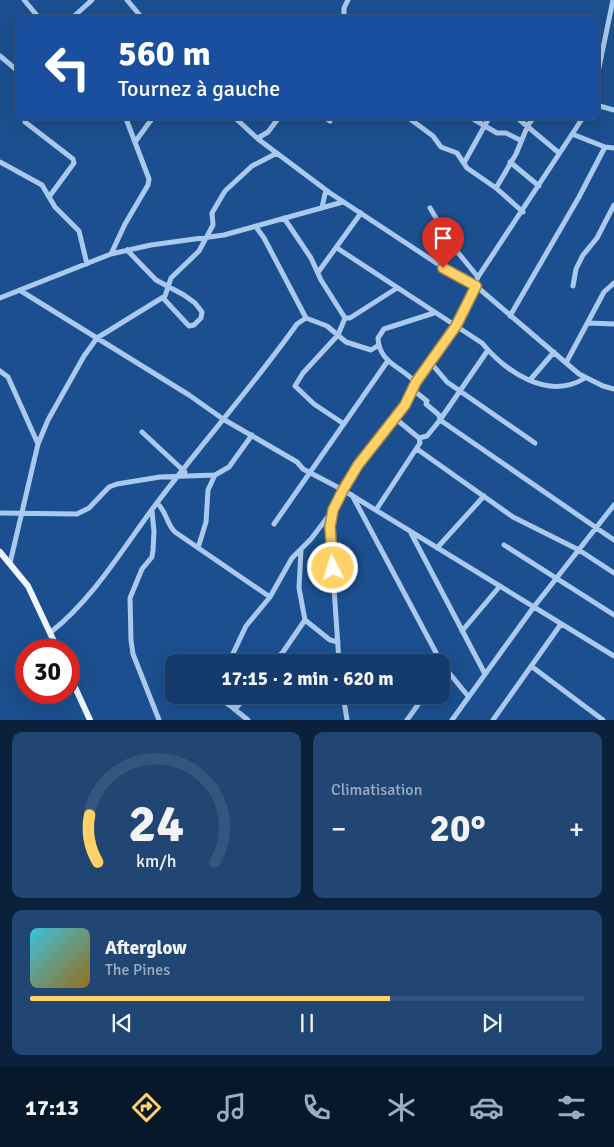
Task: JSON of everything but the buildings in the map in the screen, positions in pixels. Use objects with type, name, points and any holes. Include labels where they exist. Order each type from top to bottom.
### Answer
[{"type":"main road","points":[[0,552],[28,586],[53,639]]},
{"type":"main road","points":[[80,698],[90,720]]},
{"type":"street","points":[[24,0],[37,15]]},
{"type":"street","points":[[75,15],[92,0]]},
{"type":"street","points":[[127,0],[140,15]]},
{"type":"street","points":[[343,15],[348,0]]},
{"type":"street","points":[[600,63],[613,0]]},
{"type":"street","points":[[0,56],[15,69]]},
{"type":"street","points":[[600,107],[614,110]]},
{"type":"street","points":[[25,120],[25,122],[73,159],[74,163],[68,174],[49,198]]},
{"type":"street","points":[[111,254],[125,224],[148,185],[148,174],[127,120]]},
{"type":"street","points":[[135,142],[151,120]]},
{"type":"street","points":[[238,120],[278,154],[343,202],[459,278],[476,286],[585,378],[614,389]]},
{"type":"street","points":[[258,138],[268,132],[277,120]]},
{"type":"street","points":[[412,120],[434,136],[441,148],[457,153],[467,168],[496,188],[523,212]]},
{"type":"street","points":[[474,120],[484,126],[520,140]]},
{"type":"street","points":[[464,162],[488,120]]},
{"type":"street","points":[[521,120],[559,153]]},
{"type":"street","points":[[496,188],[516,154],[520,140],[532,120]]},
{"type":"street","points":[[232,654],[246,626],[270,597],[292,558],[301,550],[333,510],[358,465],[396,419],[416,382],[456,326],[476,286],[478,278],[523,212],[581,120]]},
{"type":"street","points":[[132,133],[140,135]]},
{"type":"street","points":[[572,134],[605,147],[614,148]]},
{"type":"street","points":[[510,316],[579,197],[605,147]]},
{"type":"street","points":[[10,563],[38,444],[48,420],[97,338],[163,298],[177,270],[193,258],[214,225],[212,213],[225,191],[252,166],[278,154]]},
{"type":"street","points":[[0,162],[9,165],[30,180],[39,182],[60,214],[75,225],[80,232],[87,264]]},
{"type":"street","points":[[510,162],[539,186]]},
{"type":"street","points":[[322,207],[326,190]]},
{"type":"street","points":[[0,298],[111,254],[206,238],[256,227],[343,202]]},
{"type":"street","points":[[573,286],[576,269],[583,255],[597,238],[614,205]]},
{"type":"street","points":[[430,208],[455,249],[478,278]]},
{"type":"street","points":[[319,271],[361,213]]},
{"type":"street","points":[[284,218],[319,271],[321,280],[345,318]]},
{"type":"street","points":[[256,227],[264,238],[306,318],[327,326],[346,342],[363,349],[371,350],[379,345]]},
{"type":"street","points":[[337,248],[482,343],[505,367],[530,380],[556,388],[575,384],[585,378]]},
{"type":"street","points":[[127,250],[156,280],[196,303],[202,312],[201,318],[194,326],[189,326],[163,298]]},
{"type":"street","points":[[567,361],[589,324],[604,292],[614,283]]},
{"type":"street","points":[[345,318],[350,318],[397,288]]},
{"type":"street","points":[[21,291],[189,395],[223,420],[298,462],[303,469],[343,490],[614,656]]},
{"type":"street","points":[[416,382],[410,376],[387,362],[379,345],[378,338],[384,329],[434,313]]},
{"type":"street","points":[[50,632],[65,621],[91,593],[157,503],[297,324],[306,318]]},
{"type":"street","points":[[344,424],[314,404],[295,386],[303,373],[338,335],[345,318]]},
{"type":"street","points":[[589,324],[614,324]]},
{"type":"street","points":[[419,438],[427,436],[440,420],[458,390],[488,350]]},
{"type":"street","points":[[530,380],[554,352]]},
{"type":"street","points":[[274,524],[387,362]]},
{"type":"street","points":[[431,363],[447,382],[535,443]]},
{"type":"street","points":[[0,370],[8,377],[38,444]]},
{"type":"street","points":[[410,376],[424,372]]},
{"type":"street","points":[[413,390],[427,401],[426,404],[439,415],[440,420],[595,529],[614,540]]},
{"type":"street","points":[[396,419],[419,438]]},
{"type":"street","points":[[142,432],[183,471],[190,475]]},
{"type":"street","points":[[198,548],[206,522],[208,490],[215,475],[229,466],[252,435]]},
{"type":"street","points":[[376,510],[417,449],[419,438]]},
{"type":"street","points":[[417,449],[513,517],[578,550],[614,572]]},
{"type":"street","points":[[0,513],[77,514],[89,508],[113,485],[160,477],[215,475]]},
{"type":"street","points":[[351,495],[436,654]]},
{"type":"street","points":[[437,548],[484,496]]},
{"type":"street","points":[[157,503],[166,512],[171,528],[270,597]]},
{"type":"street","points":[[452,720],[533,608],[614,505]]},
{"type":"street","points":[[333,510],[330,527],[339,654]]},
{"type":"street","points":[[152,511],[154,532],[152,557],[142,569],[130,598],[131,640],[133,654],[159,720]]},
{"type":"street","points":[[411,532],[484,674]]},
{"type":"street","points":[[504,545],[614,615]]},
{"type":"street","points":[[301,550],[299,588],[305,620],[330,640],[338,642]]},
{"type":"street","points":[[462,631],[500,586]]},
{"type":"street","points":[[281,654],[305,620]]},
{"type":"street","points":[[493,720],[560,624]]},
{"type":"street","points":[[531,666],[603,720]]},
{"type":"street","points":[[450,674],[468,696]]},
{"type":"street","points":[[228,704],[248,720]]},
{"type":"street","points":[[232,707],[237,707],[240,704]]},
{"type":"street","points":[[344,704],[347,720]]},
{"type":"street","points":[[407,720],[419,704]]},
{"type":"route","points":[[333,568],[330,527],[333,510],[343,490],[358,465],[396,419],[416,382],[456,326],[476,286],[443,268]]}]
